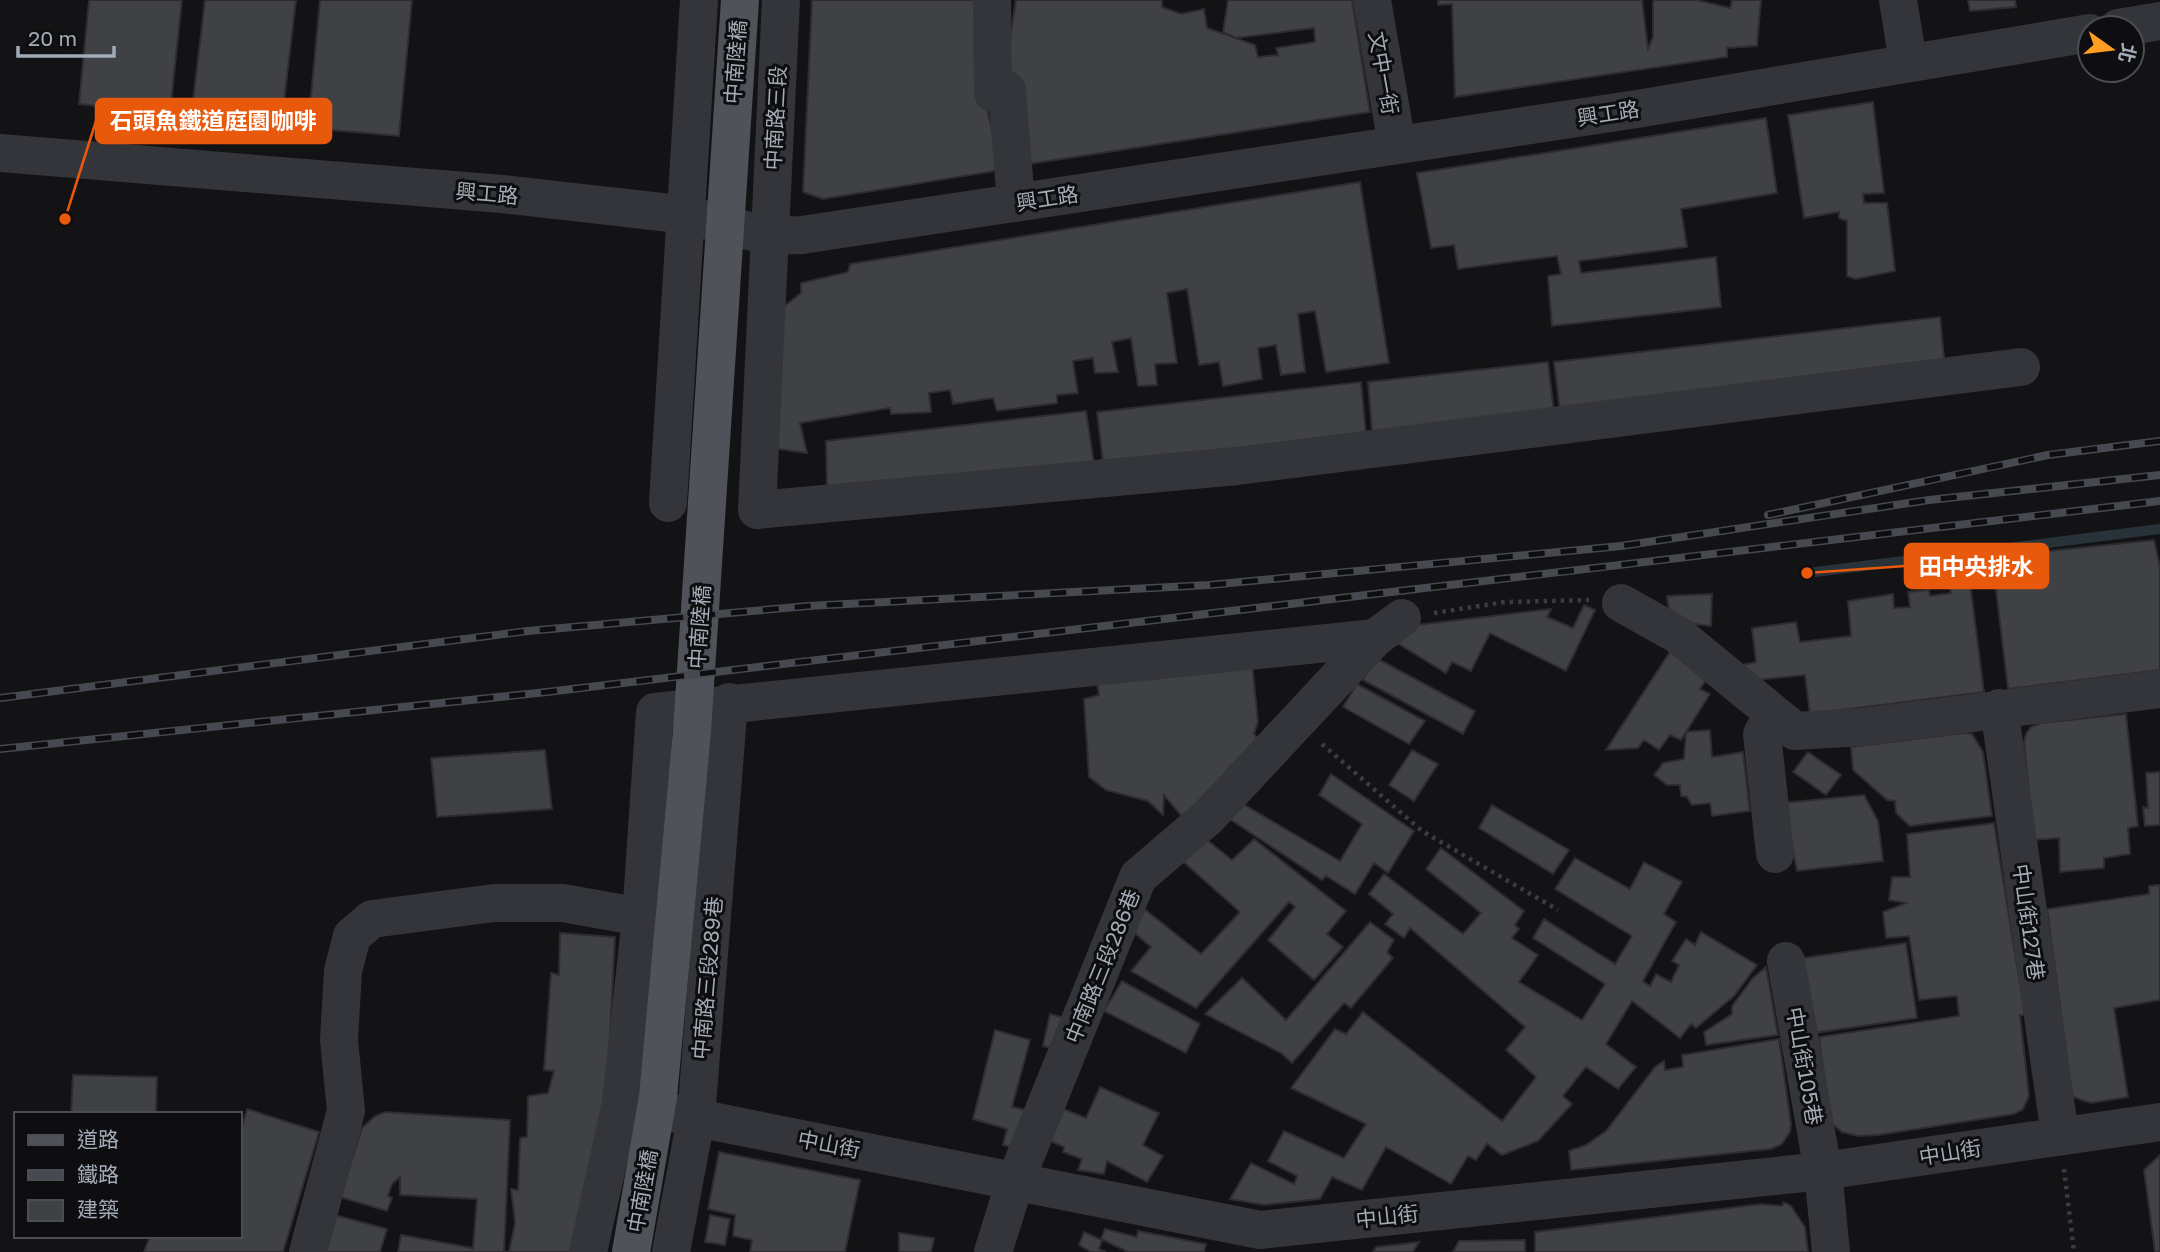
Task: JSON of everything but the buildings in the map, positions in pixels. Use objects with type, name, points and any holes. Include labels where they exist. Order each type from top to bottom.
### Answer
[{"type":"main road","name":"中南陸橋","points":[[631,1252],[658,1097],[692,731],[740,0]]},
{"type":"street","points":[[668,503],[688,215],[699,0]]},
{"type":"street","name":"中南路三段","points":[[781,0],[757,510],[1237,466],[2021,368]]},
{"type":"street","points":[[992,0],[993,93],[1007,90],[1016,203]]},
{"type":"street","name":"文中一街","points":[[1372,0],[1397,145]]},
{"type":"street","points":[[1898,0],[1908,62]]},
{"type":"street","name":"興工路","points":[[0,153],[502,194],[688,215],[768,236],[802,235],[1397,145],[2076,35]]},
{"type":"street","points":[[1622,603],[1678,635],[1795,731],[1863,727],[2160,689]]},
{"type":"street","points":[[588,1252],[621,1103],[641,917],[655,712],[1389,628]]},
{"type":"street","name":"中南路三段286巷","points":[[993,1252],[1016,1182],[1139,877],[1208,817],[1389,628]]},
{"type":"street","name":"中南路三段289巷","points":[[671,1252],[696,1118],[729,702]]},
{"type":"street","name":"中山街127巷","points":[[1998,708],[2060,1135]]},
{"type":"street","points":[[1774,714],[1762,734],[1775,854]]},
{"type":"street","points":[[307,1252],[346,1111],[339,1040],[343,971],[352,936],[372,919],[494,903],[563,902],[641,917]]},
{"type":"street","name":"中山街105巷","points":[[1786,961],[1823,1171],[1831,1252]]},
{"type":"street","name":"中山街","points":[[621,1103],[1016,1182],[1259,1241],[1823,1171],[2160,1122]]},
{"type":"path","points":[[1389,628],[1506,602],[1575,599],[1622,603]]},
{"type":"path","points":[[1298,722],[1422,831],[1558,910]]},
{"type":"path","points":[[2060,1135],[2074,1252]]},
{"type":"waterway","points":[[1807,573],[2160,529]]},
{"type":"railway","points":[[1768,515],[2048,455],[2160,441]]},
{"type":"railway","points":[[0,698],[528,631],[808,606],[1209,585],[1621,546],[1929,500],[2160,475]]},
{"type":"railway","points":[[0,749],[547,692],[2160,501]]},
{"type":"place","name":"石頭魚鐵道庭園咖啡","points":[[65,219]]},
{"type":"place","name":"田中央排水","points":[[1807,573]]}]
